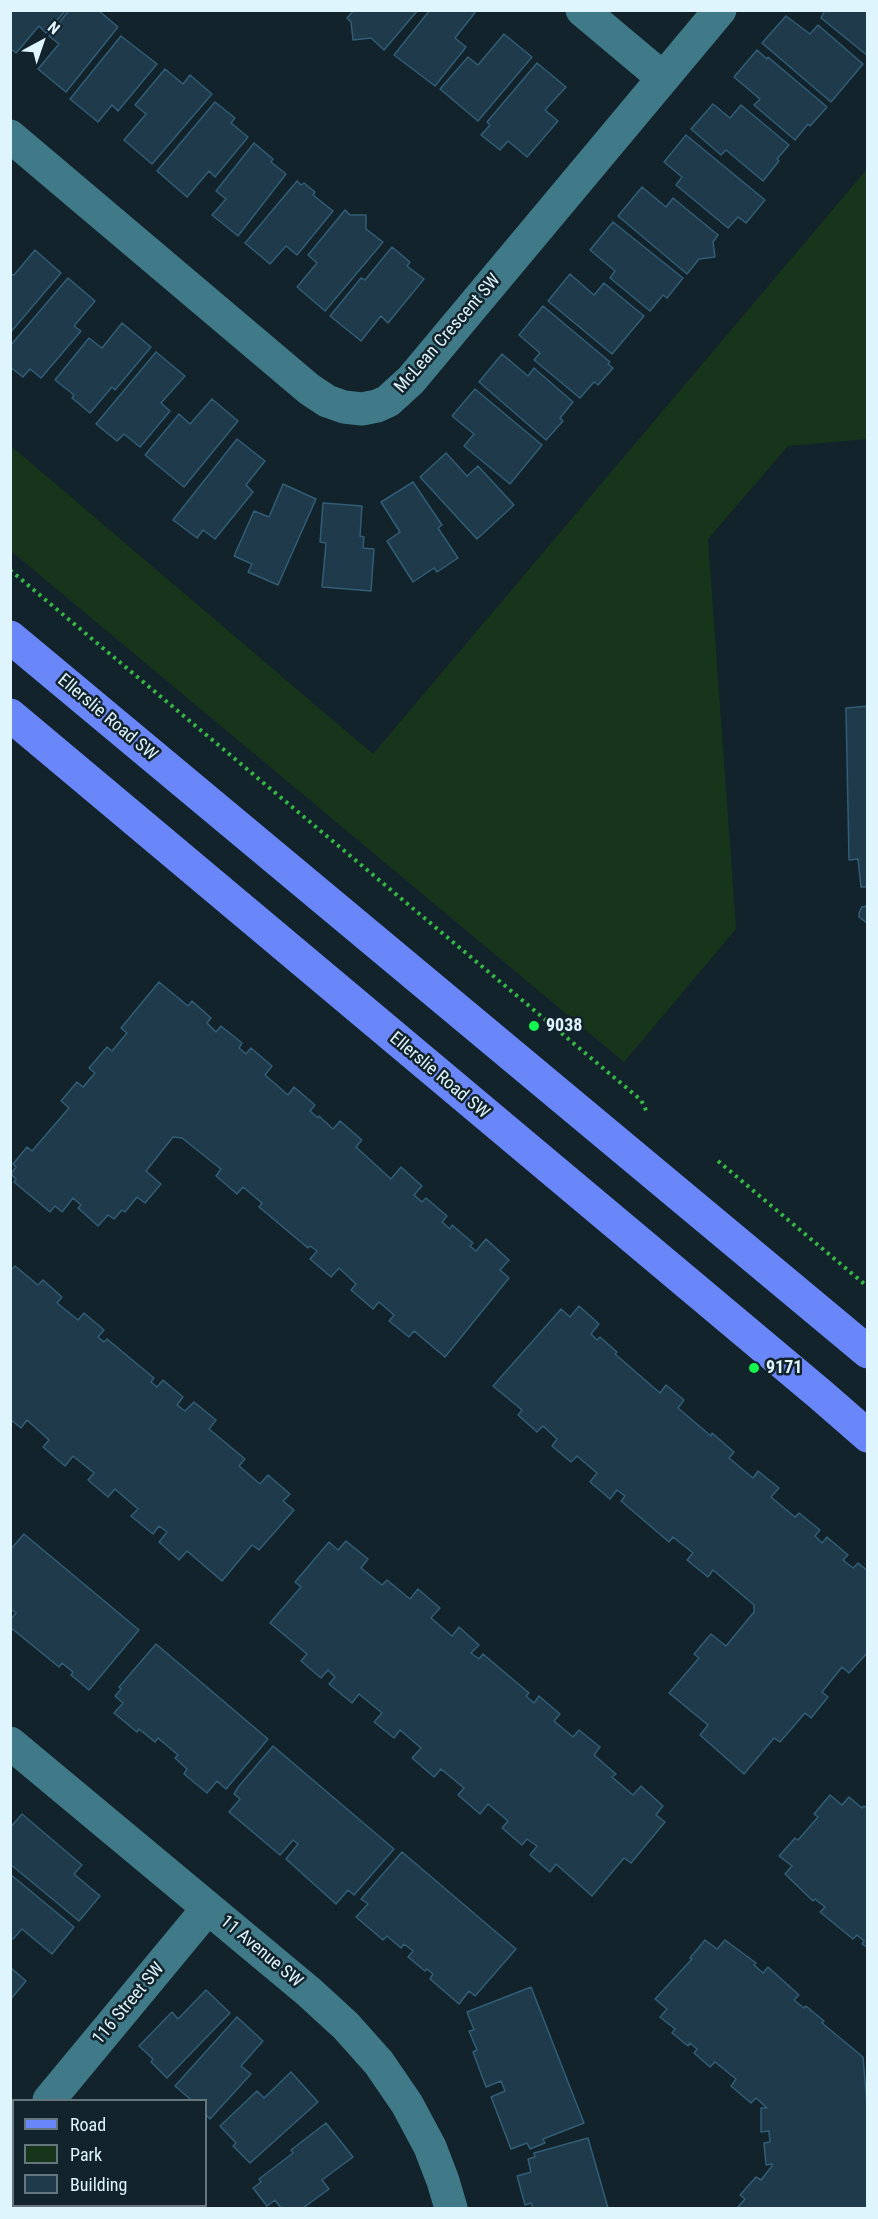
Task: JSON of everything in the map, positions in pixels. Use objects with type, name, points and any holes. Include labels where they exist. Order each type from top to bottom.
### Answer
[{"type":"main road","name":"Ellerslie Road SW","points":[[10,637],[867,1352]]},
{"type":"main road","name":"Ellerslie Road SW","points":[[10,716],[794,1372],[867,1436]]},
{"type":"street","points":[[582,10],[663,78]]},
{"type":"street","name":"McLean Crescent SW","points":[[10,136],[309,389],[327,401],[345,407],[362,409],[388,401],[411,380],[720,10]]},
{"type":"street","name":"11 Avenue SW","points":[[10,1743],[309,1992],[346,2026],[379,2063],[407,2104],[430,2147],[451,2208]]},
{"type":"street","name":"116 Street SW","points":[[51,2099],[208,1908]]},
{"type":"path","points":[[10,570],[641,1100],[648,1114]]},
{"type":"path","points":[[718,1161],[867,1287]]},
{"type":"green space","points":[[867,169],[867,439],[788,446],[708,539],[736,929],[624,1062],[11,551],[11,446],[373,754]]},
{"type":"building","points":[[10,10],[66,10],[46,33],[39,26],[16,53],[10,48]]},
{"type":"building","points":[[69,10],[98,10],[118,27],[66,92],[38,69],[59,44],[49,36]]},
{"type":"building","points":[[354,10],[418,10],[384,50],[371,38],[353,40],[351,22],[347,18]]},
{"type":"building","points":[[430,10],[477,10],[455,38],[466,47],[435,86],[394,55]]},
{"type":"building","points":[[825,10],[868,10],[868,56],[821,18]]},
{"type":"building","points":[[786,16],[810,34],[818,25],[863,64],[831,102],[762,43]]},
{"type":"building","points":[[504,34],[532,57],[478,121],[440,89],[468,57],[478,65]]},
{"type":"building","points":[[121,36],[157,64],[118,111],[112,105],[98,122],[70,99]]},
{"type":"building","points":[[757,50],[827,107],[810,126],[808,124],[795,140],[754,105],[760,99],[734,77]]},
{"type":"building","points":[[537,63],[566,87],[545,110],[558,121],[527,157],[508,141],[500,150],[481,135],[490,125],[487,122]]},
{"type":"building","points":[[165,69],[183,84],[190,75],[212,94],[152,164],[124,140],[146,114],[135,105]]},
{"type":"building","points":[[215,102],[235,118],[231,123],[248,137],[215,177],[209,171],[187,197],[157,171]]},
{"type":"building","points":[[713,104],[730,118],[741,105],[789,145],[763,181],[726,150],[721,155],[691,129]]},
{"type":"building","points":[[686,135],[765,200],[746,223],[738,217],[728,228],[676,185],[682,177],[664,162]]},
{"type":"building","points":[[254,143],[273,159],[271,162],[286,174],[238,236],[212,215],[226,199],[216,191]]},
{"type":"building","points":[[297,181],[301,185],[304,183],[315,192],[313,195],[333,211],[297,255],[286,246],[270,264],[245,243]]},
{"type":"building","points":[[642,187],[666,207],[673,198],[718,235],[713,242],[715,257],[699,259],[687,274],[618,216]]},
{"type":"building","points":[[345,210],[350,215],[366,215],[366,229],[383,242],[325,311],[297,287],[317,263],[308,255]]},
{"type":"building","points":[[613,222],[683,278],[667,298],[663,295],[650,311],[610,278],[615,271],[590,250]]},
{"type":"building","points":[[392,247],[410,262],[407,266],[424,279],[388,323],[381,316],[361,341],[330,316],[361,278],[365,280]]},
{"type":"building","points":[[35,250],[61,273],[10,333],[10,274],[14,275]]},
{"type":"building","points":[[570,274],[594,295],[604,283],[644,316],[612,354],[548,301]]},
{"type":"building","points":[[68,278],[95,301],[74,326],[81,331],[41,378],[30,369],[23,377],[10,367],[10,346]]},
{"type":"building","points":[[543,306],[610,362],[608,364],[613,368],[598,385],[594,382],[580,398],[534,360],[540,353],[519,335]]},
{"type":"building","points":[[122,323],[151,347],[115,390],[112,387],[90,413],[72,398],[74,395],[55,380],[89,338],[102,348]]},
{"type":"building","points":[[156,352],[185,376],[161,403],[170,411],[140,447],[124,434],[117,441],[96,424]]},
{"type":"building","points":[[502,354],[528,376],[534,368],[573,402],[560,418],[563,421],[546,440],[479,382]]},
{"type":"building","points":[[475,389],[542,445],[510,484],[464,446],[474,434],[452,416]]},
{"type":"building","points":[[212,399],[238,421],[184,487],[145,455],[179,414],[190,424]]},
{"type":"building","points":[[237,439],[265,461],[246,485],[253,492],[215,539],[203,530],[197,538],[173,520]]},
{"type":"building","points":[[446,453],[467,476],[478,466],[514,505],[477,539],[420,477]]},
{"type":"building","points":[[413,482],[442,525],[438,528],[458,558],[437,572],[434,568],[413,582],[387,541],[400,532],[381,502]]},
{"type":"building","points":[[283,484],[316,499],[278,585],[248,572],[252,564],[234,556],[254,511],[269,517]]},
{"type":"building","points":[[323,503],[362,506],[360,536],[364,537],[363,548],[374,549],[371,591],[322,587],[326,543],[320,542]]},
{"type":"building","points":[[868,706],[868,887],[861,887],[858,859],[849,860],[846,708]]},
{"type":"building","points":[[868,906],[868,924],[859,917],[859,913],[862,907]]},
{"type":"building","points":[[159,982],[188,1006],[192,1001],[211,1018],[207,1023],[216,1032],[221,1026],[242,1043],[239,1048],[246,1054],[251,1048],[272,1066],[265,1075],[288,1095],[294,1087],[315,1105],[310,1111],[333,1129],[340,1121],[362,1140],[356,1147],[391,1179],[401,1167],[422,1186],[414,1195],[422,1202],[426,1198],[447,1216],[442,1222],[450,1229],[452,1225],[473,1243],[470,1246],[476,1251],[486,1239],[509,1260],[500,1270],[509,1278],[445,1357],[414,1331],[409,1337],[389,1321],[394,1315],[379,1302],[373,1309],[351,1290],[356,1284],[339,1268],[331,1277],[310,1259],[317,1251],[310,1246],[308,1248],[259,1207],[262,1203],[243,1187],[237,1194],[216,1176],[221,1169],[182,1138],[173,1137],[146,1171],[161,1184],[145,1203],[137,1197],[125,1212],[122,1210],[114,1219],[108,1215],[98,1226],[78,1208],[81,1205],[73,1198],[62,1212],[55,1206],[50,1212],[14,1182],[16,1179],[11,1174],[16,1167],[13,1164],[27,1147],[32,1151],[69,1108],[61,1101],[77,1082],[83,1087],[95,1073],[89,1068],[107,1047],[112,1051],[127,1033],[121,1028]]},
{"type":"building","points":[[15,1266],[38,1285],[43,1280],[62,1297],[57,1303],[78,1320],[84,1313],[104,1330],[98,1337],[104,1342],[107,1339],[154,1378],[151,1382],[157,1387],[163,1380],[183,1397],[177,1405],[185,1411],[194,1402],[216,1420],[209,1429],[245,1459],[239,1466],[260,1484],[268,1475],[290,1494],[283,1501],[294,1510],[259,1550],[252,1545],[222,1581],[187,1551],[179,1560],[159,1542],[167,1532],[159,1526],[153,1534],[131,1516],[138,1509],[115,1489],[108,1497],[88,1480],[94,1473],[73,1456],[65,1466],[43,1447],[49,1440],[27,1420],[21,1428],[10,1419],[10,1271]]},
{"type":"building","points":[[579,1306],[599,1324],[591,1334],[597,1340],[600,1337],[617,1352],[615,1354],[660,1393],[666,1385],[684,1400],[678,1408],[734,1452],[729,1458],[753,1478],[758,1471],[779,1488],[771,1497],[795,1517],[799,1513],[820,1530],[815,1536],[822,1543],[827,1537],[848,1555],[843,1560],[853,1568],[858,1563],[868,1571],[868,1652],[849,1673],[842,1667],[822,1692],[828,1697],[811,1718],[805,1713],[780,1742],[774,1738],[744,1774],[700,1735],[708,1725],[669,1693],[699,1658],[694,1654],[711,1634],[726,1646],[754,1612],[754,1605],[713,1570],[708,1577],[687,1560],[693,1553],[673,1537],[669,1542],[621,1501],[625,1496],[617,1490],[610,1499],[590,1482],[597,1473],[577,1456],[571,1462],[552,1446],[557,1439],[543,1426],[537,1432],[518,1415],[522,1410],[493,1386],[561,1309],[570,1317]]},
{"type":"building","points":[[24,1534],[139,1630],[89,1690],[71,1675],[73,1672],[62,1663],[59,1667],[10,1627],[10,1620],[16,1613],[10,1608],[10,1550]]},
{"type":"building","points":[[346,1541],[368,1559],[361,1568],[382,1585],[387,1580],[410,1599],[418,1589],[440,1608],[431,1618],[452,1636],[459,1627],[479,1645],[471,1653],[479,1659],[483,1654],[529,1693],[526,1696],[534,1703],[539,1696],[560,1714],[554,1721],[573,1737],[579,1730],[600,1747],[594,1755],[616,1774],[612,1777],[633,1795],[641,1786],[663,1806],[656,1815],[665,1822],[631,1863],[624,1858],[592,1896],[556,1864],[550,1872],[530,1855],[537,1846],[527,1839],[522,1845],[502,1828],[508,1821],[488,1804],[480,1814],[458,1795],[464,1788],[441,1769],[434,1777],[412,1758],[421,1748],[400,1730],[394,1738],[374,1722],[382,1713],[359,1694],[352,1703],[329,1684],[335,1677],[328,1670],[321,1678],[301,1661],[307,1654],[270,1623],[301,1587],[295,1582],[329,1542],[338,1550]]},
{"type":"building","points":[[156,1644],[268,1739],[226,1789],[217,1781],[207,1793],[184,1774],[187,1769],[175,1758],[178,1755],[158,1738],[155,1742],[139,1729],[137,1732],[114,1713],[123,1703],[115,1696],[121,1689],[119,1687]]},
{"type":"building","points":[[273,1746],[394,1849],[354,1895],[348,1890],[336,1904],[286,1859],[298,1844],[293,1840],[280,1855],[229,1812],[240,1799],[234,1794],[239,1786]]},
{"type":"building","points":[[830,1795],[842,1805],[849,1797],[862,1808],[864,1806],[868,1809],[868,1948],[862,1944],[864,1941],[857,1935],[853,1939],[820,1912],[825,1907],[815,1899],[813,1901],[785,1874],[792,1866],[779,1856],[795,1838],[798,1840],[818,1817],[814,1814]]},
{"type":"building","points":[[22,1814],[82,1865],[74,1874],[100,1896],[79,1921],[10,1864],[10,1828]]},
{"type":"building","points":[[402,1852],[516,1949],[475,1996],[469,1991],[459,2004],[430,1979],[433,1974],[427,1969],[425,1971],[408,1957],[413,1951],[404,1944],[401,1948],[387,1936],[383,1940],[356,1917],[368,1904],[361,1899]]},
{"type":"building","points":[[10,1874],[74,1927],[52,1954],[22,1929],[13,1939],[10,1937]]},
{"type":"building","points":[[705,1940],[717,1949],[725,1940],[756,1963],[754,1965],[763,1973],[768,1967],[799,1995],[794,2000],[804,2008],[806,2006],[824,2021],[822,2023],[863,2057],[868,2116],[867,2208],[737,2208],[745,2199],[740,2195],[756,2177],[761,2180],[772,2166],[772,2164],[766,2165],[764,2143],[770,2142],[769,2131],[761,2132],[761,2108],[767,2108],[756,2098],[751,2103],[731,2086],[736,2079],[715,2062],[710,2067],[694,2053],[697,2049],[690,2043],[688,2046],[672,2033],[675,2029],[660,2017],[667,2009],[655,1999],[692,1959],[690,1958]]},
{"type":"building","points":[[10,1967],[26,1981],[10,2000]]},
{"type":"building","points":[[531,1987],[584,2123],[543,2139],[545,2143],[530,2149],[527,2143],[511,2149],[491,2097],[505,2091],[501,2081],[486,2087],[473,2052],[477,2050],[469,2031],[474,2030],[467,2012]]},
{"type":"building","points":[[206,1990],[230,2013],[167,2078],[151,2062],[153,2059],[139,2046],[172,2012],[178,2019]]},
{"type":"building","points":[[237,2017],[263,2041],[241,2066],[251,2074],[210,2119],[207,2116],[207,2099],[190,2099],[175,2086]]},
{"type":"building","points":[[291,2072],[318,2102],[250,2163],[233,2146],[236,2143],[220,2126],[257,2091],[264,2098]]},
{"type":"building","points":[[326,2123],[353,2157],[322,2180],[329,2189],[303,2208],[281,2208],[275,2200],[267,2206],[253,2188],[261,2182],[259,2179],[293,2153],[291,2150]]},
{"type":"building","points":[[588,2138],[608,2208],[533,2208],[531,2203],[525,2205],[517,2176],[531,2172],[528,2159],[535,2157],[534,2153]]},
{"type":"building","points":[[100,2207],[101,2208],[66,2208]]},
{"type":"place","name":"9038","points":[[534,1026]]},
{"type":"place","name":"9171","points":[[754,1368]]}]
